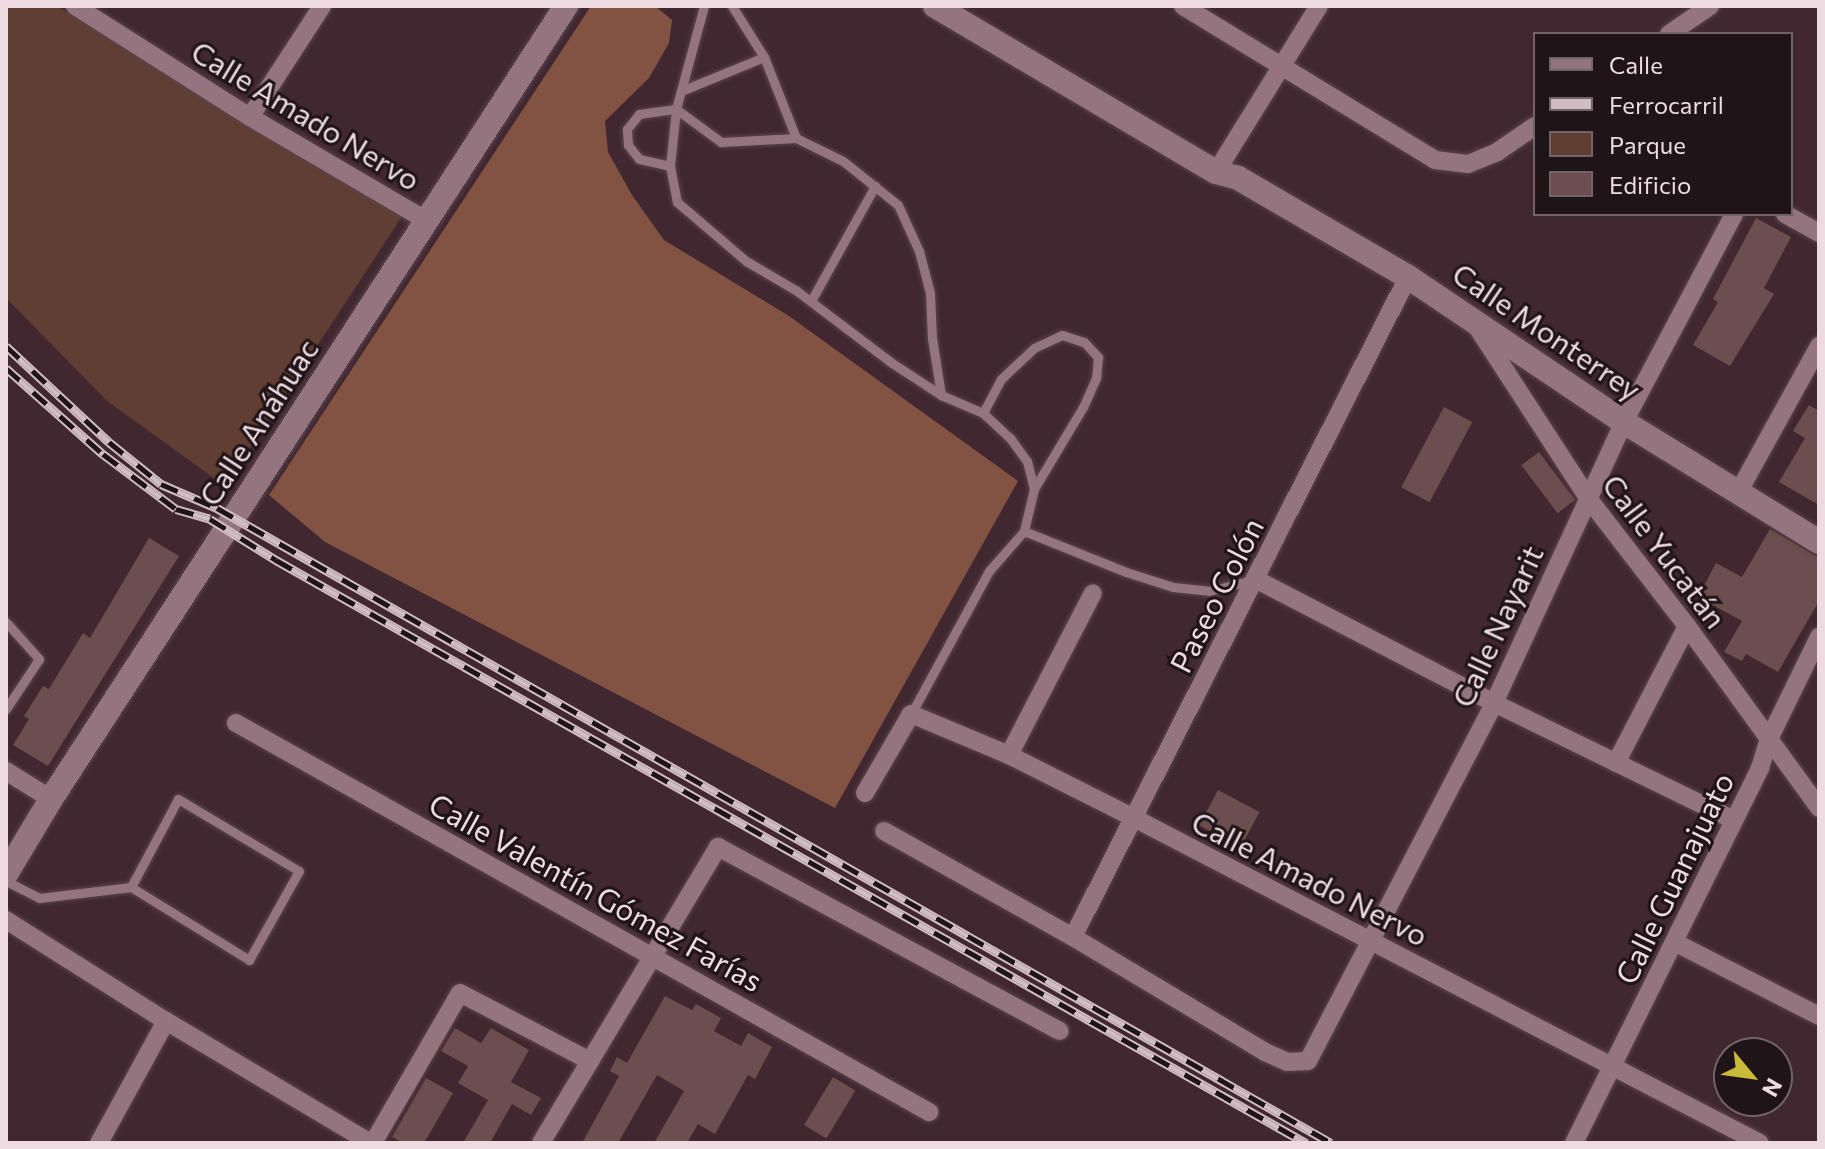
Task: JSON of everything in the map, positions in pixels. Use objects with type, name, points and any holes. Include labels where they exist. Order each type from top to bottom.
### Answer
[{"type":"street","points":[[250,117],[322,6]]},
{"type":"street","name":"Calle Anáhuac","points":[[6,874],[51,799],[566,6]]},
{"type":"street","name":"Calle Monterrey","points":[[935,6],[1408,277],[1624,422],[1819,542]]},
{"type":"street","name":"Calle Monterrey","points":[[965,6],[1226,171]]},
{"type":"street","points":[[1183,6],[1435,160],[1468,164],[1497,152],[1533,127]]},
{"type":"street","points":[[1226,171],[1319,6]]},
{"type":"street","points":[[1672,32],[1710,6]]},
{"type":"street","name":"Calle Amado Nervo","points":[[86,9],[250,117],[427,221]]},
{"type":"street","name":"Calle Nayarit","points":[[1073,937],[1265,1052],[1287,1062],[1308,1061],[1494,703],[1624,422],[1733,216]]},
{"type":"street","points":[[1789,216],[1819,233]]},
{"type":"street","name":"Paseo Colón","points":[[1073,937],[1408,277]]},
{"type":"street","name":"Calle Yucatán","points":[[1474,321],[1588,498],[1687,626],[1819,808]]},
{"type":"street","points":[[1739,491],[1819,346]]},
{"type":"street","points":[[1255,579],[1494,703],[1734,820]]},
{"type":"street","points":[[1009,755],[1093,593]]},
{"type":"street","points":[[1616,763],[1687,626]]},
{"type":"street","name":"Calle Guanajuato","points":[[1574,1143],[1760,768],[1769,739],[1819,637]]},
{"type":"street","points":[[865,793],[911,714]]},
{"type":"street","name":"Calle Amado Nervo","points":[[911,714],[1009,755],[1134,818],[1760,1143]]},
{"type":"street","name":"Calle Valentín Gómez Farías","points":[[236,723],[929,1112]]},
{"type":"street","points":[[6,771],[51,799]]},
{"type":"street","points":[[884,831],[1073,937]]},
{"type":"street","points":[[541,1143],[718,847],[1060,1031]]},
{"type":"street","points":[[6,920],[166,1021],[372,1143],[460,993],[590,1061]]},
{"type":"street","points":[[1674,942],[1819,1016]]},
{"type":"street","points":[[99,1143],[166,1021]]},
{"type":"lane","points":[[704,6],[676,109],[670,166],[677,202],[746,261],[811,301],[892,363],[941,395],[983,413],[1010,438],[1027,461],[1034,489]]},
{"type":"lane","points":[[732,6],[764,57],[796,138]]},
{"type":"lane","points":[[681,91],[764,57]]},
{"type":"lane","points":[[670,166],[639,159],[628,145],[627,129],[639,114],[676,109],[721,142],[796,138],[843,161],[898,205],[919,251],[930,293],[932,338],[941,395]]},
{"type":"lane","points":[[811,301],[875,186]]},
{"type":"lane","points":[[911,714],[989,571],[1024,531],[1034,489],[1083,407],[1096,378],[1098,357],[1084,342],[1062,335],[1034,348],[1001,379],[983,413]]},
{"type":"lane","points":[[1024,531],[1126,572],[1173,587],[1209,591],[1255,579]]},
{"type":"lane","points":[[6,622],[39,659],[6,709]]},
{"type":"lane","points":[[6,881],[39,898],[131,887],[249,960],[299,871],[178,799],[131,887]]},
{"type":"green space","points":[[6,6],[56,6],[407,209],[225,486],[107,401],[6,298]]},
{"type":"shaded area","points":[[591,6],[655,6],[672,20],[669,43],[649,78],[605,121],[608,152],[632,195],[664,240],[789,316],[1018,481],[835,808],[325,542],[269,495]]},
{"type":"building","points":[[1756,218],[1791,237],[1764,288],[1774,294],[1730,366],[1693,345],[1718,302],[1713,299]]},
{"type":"building","points":[[1809,405],[1819,411],[1819,505],[1779,482],[1805,438],[1793,431]]},
{"type":"building","points":[[1444,407],[1472,422],[1430,502],[1401,487]]},
{"type":"building","points":[[1539,452],[1575,500],[1558,513],[1521,465]]},
{"type":"building","points":[[1770,529],[1819,558],[1819,601],[1778,672],[1746,654],[1742,661],[1724,652],[1742,621],[1698,597],[1716,563],[1742,577]]},
{"type":"building","points":[[149,538],[179,556],[48,766],[13,745],[29,719],[24,716],[43,686],[49,689],[83,633],[90,638]]},
{"type":"building","points":[[1218,790],[1259,812],[1241,847],[1199,825]]},
{"type":"building","points":[[665,996],[692,1010],[696,1004],[721,1018],[714,1031],[741,1046],[748,1033],[772,1047],[755,1079],[748,1075],[715,1134],[698,1124],[687,1143],[654,1143],[684,1091],[657,1075],[618,1143],[582,1143],[619,1076],[610,1071],[617,1057],[627,1063]]},
{"type":"building","points":[[455,1028],[481,1043],[491,1028],[529,1050],[511,1082],[541,1098],[531,1115],[512,1104],[490,1143],[463,1143],[488,1100],[458,1083],[468,1066],[441,1051]]},
{"type":"building","points":[[833,1077],[855,1090],[826,1138],[804,1125]]},
{"type":"building","points":[[426,1078],[453,1093],[424,1143],[403,1143],[392,1137]]},
{"type":"railway","points":[[6,346],[109,442],[161,484],[217,508],[1331,1143]]},
{"type":"railway","points":[[6,368],[103,454],[176,509],[210,519],[276,560],[1306,1143]]}]
